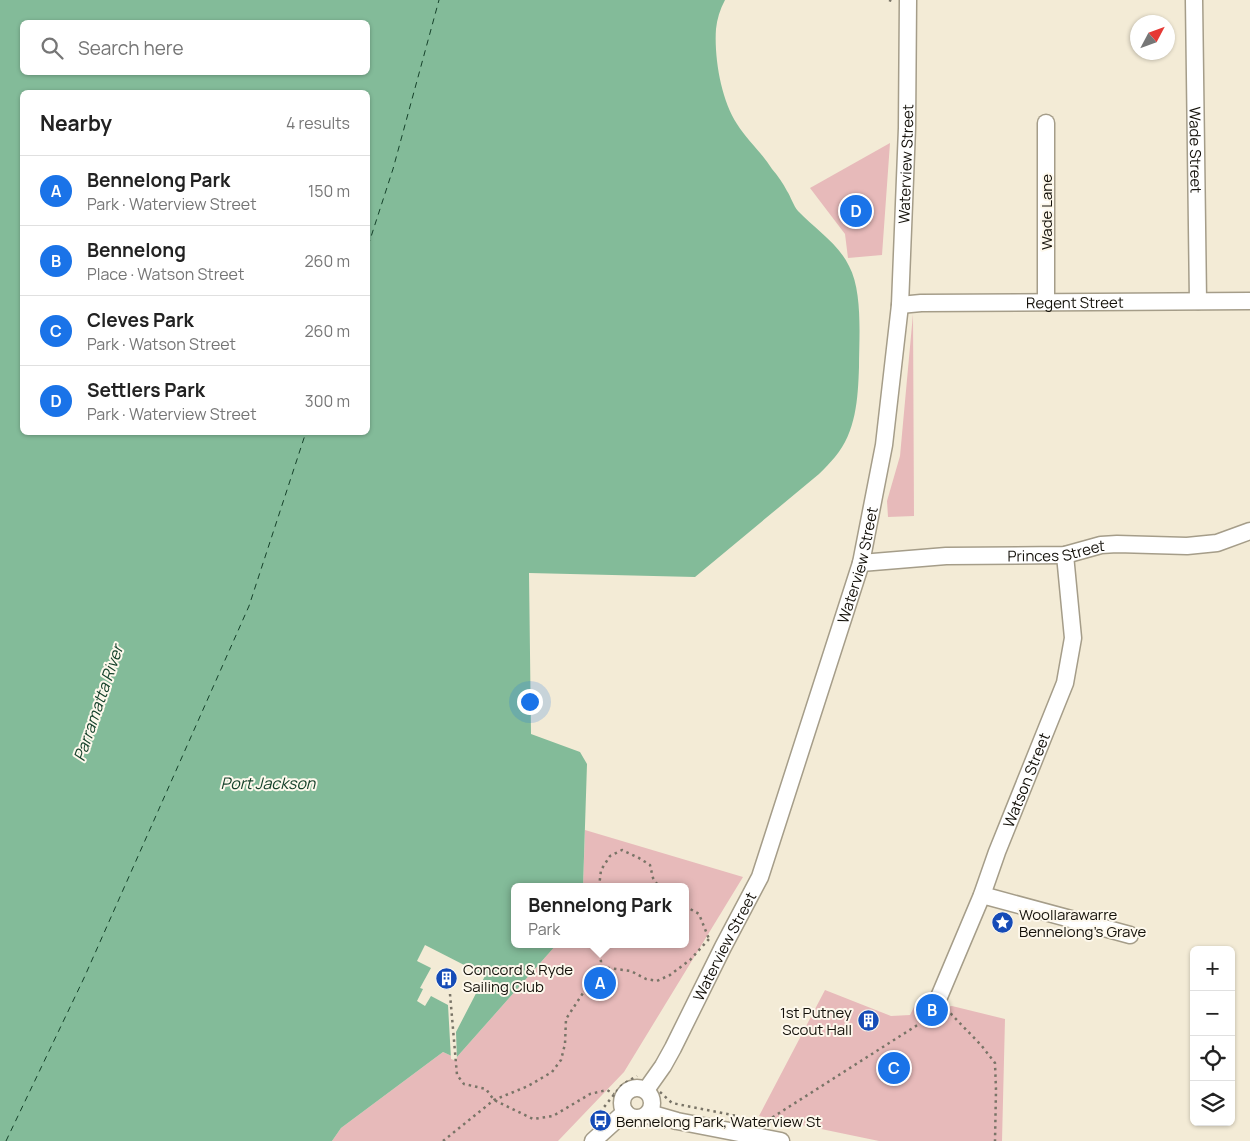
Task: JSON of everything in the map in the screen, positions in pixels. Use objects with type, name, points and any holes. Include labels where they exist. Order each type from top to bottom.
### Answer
[{"type":"street","name":"Waterview Street","points":[[644,1080],[662,1066],[673,1048],[716,943],[760,877],[861,563],[884,445],[900,305],[907,128],[908,0]]},
{"type":"street","name":"Wade Street","points":[[1194,0],[1198,301]]},
{"type":"street","name":"Wade Lane","points":[[1046,123],[1046,302]]},
{"type":"street","name":"Regent Street","points":[[900,305],[921,303],[1250,300]]},
{"type":"street","name":"Princes Street","points":[[861,563],[946,556],[1065,555],[1101,544],[1187,546],[1218,543],[1250,531]]},
{"type":"street","name":"Watson Street","points":[[939,996],[982,894],[1065,683],[1073,638],[1065,555]]},
{"type":"street","points":[[982,894],[1130,935]]},
{"type":"street","points":[[644,1080],[652,1098],[649,1113],[636,1118],[625,1112],[622,1108],[622,1098],[628,1090],[637,1087],[644,1080]]},
{"type":"street","points":[[592,1141],[625,1112]]},
{"type":"street","points":[[649,1113],[677,1121],[781,1141]]},
{"type":"path","points":[[599,883],[601,870],[610,856],[622,850],[650,865],[653,878],[657,883]]},
{"type":"path","points":[[600,967],[631,971],[646,979],[657,981],[670,974],[716,943],[699,914],[689,908]]},
{"type":"path","points":[[443,1141],[494,1100],[528,1086],[552,1072],[561,1060],[565,1044],[566,1019],[600,967],[599,948]]},
{"type":"path","points":[[450,994],[457,1075],[464,1084],[486,1089],[494,1100],[533,1119],[553,1116],[590,1094],[607,1090],[614,1094]]},
{"type":"path","points":[[770,1123],[773,1117],[930,1017],[939,996]]},
{"type":"path","points":[[939,996],[952,1015],[995,1063],[995,1141]]},
{"type":"path","points":[[596,1118],[621,1086],[628,1081],[644,1080],[655,1086],[672,1103],[740,1117]]},
{"type":"shaded area","points":[[890,143],[882,255],[848,258],[845,234],[810,188]]},
{"type":"shaded area","points":[[913,314],[914,516],[888,517],[887,501],[900,456]]},
{"type":"shaded area","points":[[585,830],[743,877],[624,1072],[558,1141],[332,1141],[341,1128],[443,1052],[456,1058],[553,948],[689,948],[689,883],[583,883]]},
{"type":"shaded area","points":[[825,990],[891,1016],[910,1015],[915,1005],[938,1008],[952,1006],[1005,1019],[1002,1141],[879,1141],[759,1116]]},
{"type":"water","name":"Port Jackson","points":[[0,0],[725,0],[716,25],[716,52],[723,91],[731,114],[741,130],[764,157],[780,180],[798,211],[839,250],[849,266],[853,277],[858,302],[860,329],[859,379],[857,403],[852,426],[842,447],[819,474],[695,577],[529,573],[531,734],[580,752],[587,764],[583,883],[511,883],[511,948],[553,948],[456,1058],[443,1052],[341,1128],[332,1141],[0,1141]]},
{"type":"pier","points":[[425,945],[485,976],[456,1032],[457,1061],[451,1059],[448,1005],[431,996],[425,1006],[417,1001],[423,989],[420,988],[431,968],[417,961]]},
{"type":"ferry route","points":[[370,240],[393,169],[439,0]]},
{"type":"ferry route","points":[[6,1141],[84,978],[249,606],[305,435]]},
{"type":"place","name":"Settlers Park","points":[[856,211]]},
{"type":"place","name":"Woollarawarre Bennelong's Grave","points":[[1003,923]]},
{"type":"place","name":"Concord & Ryde Sailing Club","points":[[447,978]]},
{"type":"place","name":"Bennelong Park","points":[[600,983]]},
{"type":"place","name":"Bennelong","points":[[932,1010]]},
{"type":"place","name":"1st Putney Scout Hall","points":[[868,1021]]},
{"type":"place","name":"Cleves Park","points":[[894,1068]]},
{"type":"place","name":"Bennelong Park, Waterview St","points":[[600,1121]]},
{"type":"water label","name":"Parramatta River","points":[[98,703]]}]
